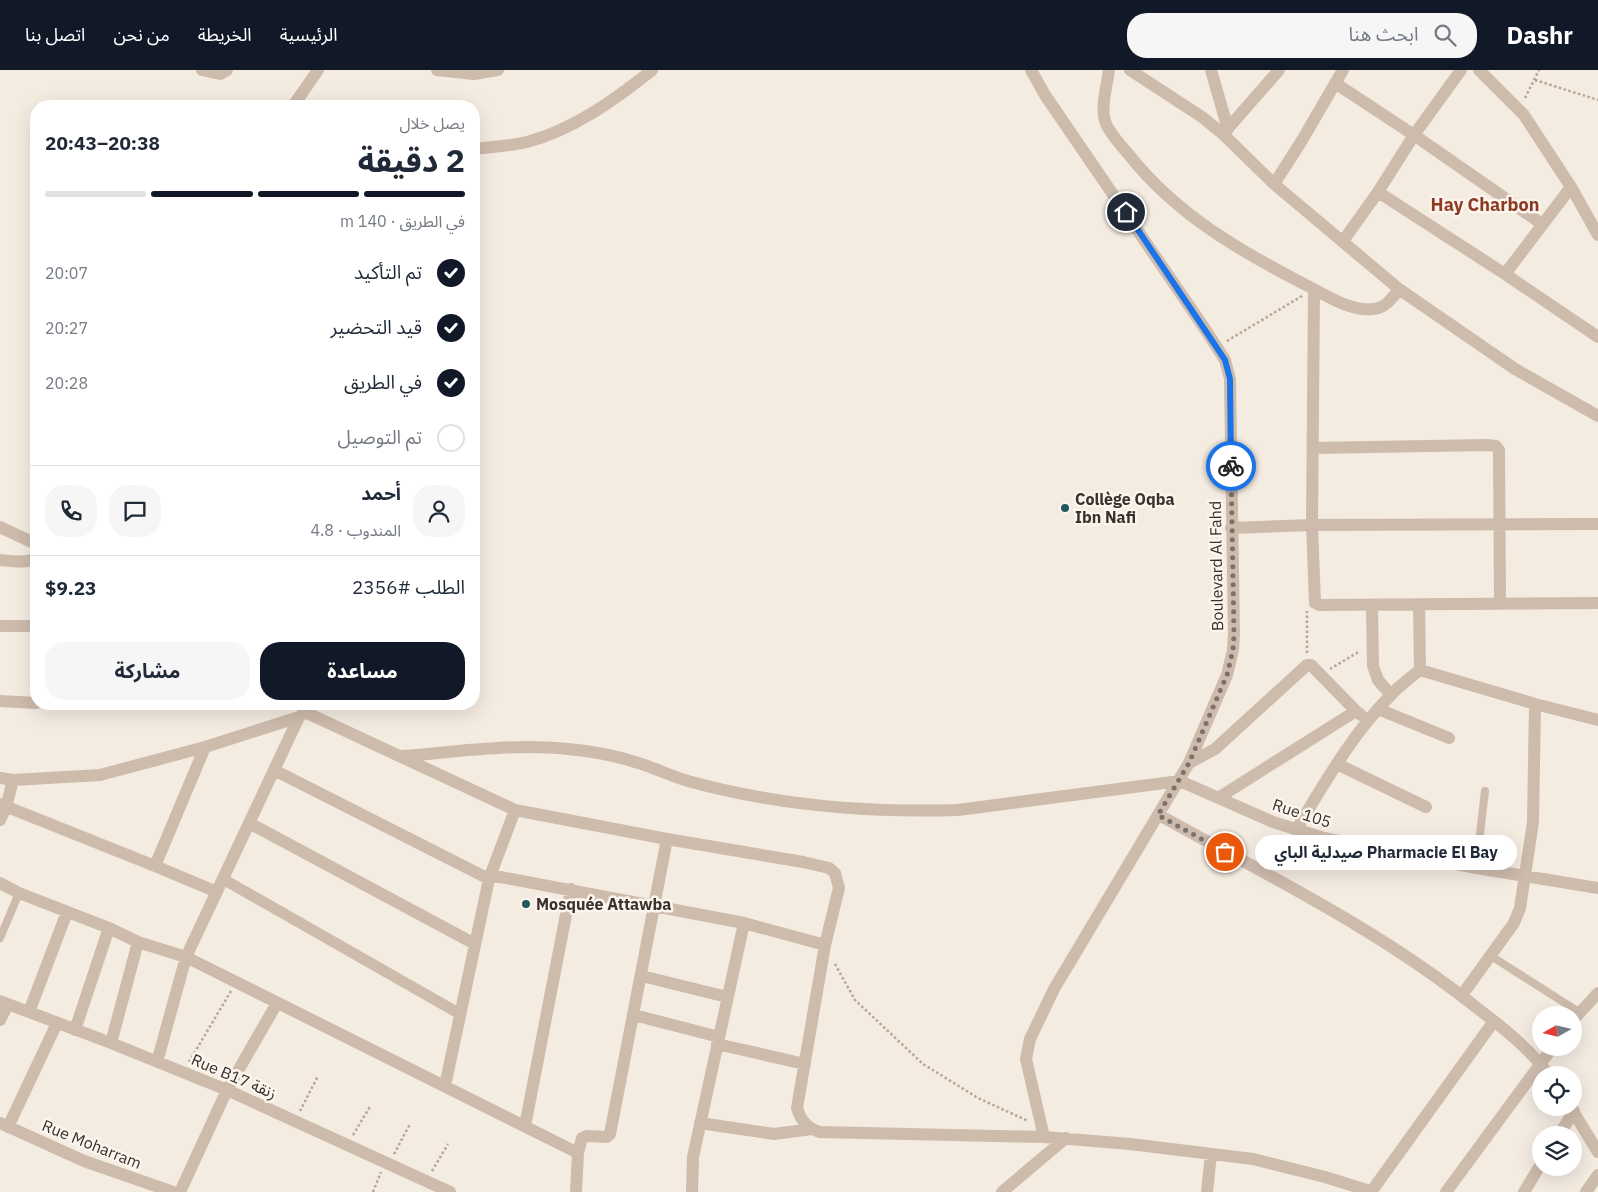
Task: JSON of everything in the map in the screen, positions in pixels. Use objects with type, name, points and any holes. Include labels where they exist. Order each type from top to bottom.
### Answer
[{"type":"street","points":[[202,70],[220,74],[228,70]]},
{"type":"street","points":[[297,100],[318,70]]},
{"type":"street","points":[[437,70],[474,74],[498,70]]},
{"type":"street","points":[[480,148],[527,142],[553,133],[616,97],[652,70]]},
{"type":"street","name":"Boulevard Al Fahd","points":[[1031,70],[1045,95],[1225,360],[1230,379],[1234,634],[1232,659],[1227,675],[1180,781],[1054,989],[1030,1039],[1026,1059],[1042,1131]]},
{"type":"street","points":[[1109,70],[1103,109],[1107,126],[1143,172],[1168,197],[1198,222],[1238,249],[1347,306],[1372,310],[1387,304],[1399,289]]},
{"type":"street","points":[[1130,70],[1225,131],[1274,184],[1399,289],[1515,369],[1598,416]]},
{"type":"street","points":[[1211,70],[1225,131]]},
{"type":"street","points":[[1225,131],[1279,70]]},
{"type":"street","points":[[1274,184],[1343,70]]},
{"type":"street","points":[[1342,241],[1378,192],[1414,135],[1461,70]]},
{"type":"street","points":[[1479,70],[1519,109],[1531,125],[1571,187],[1598,235]]},
{"type":"street","points":[[1335,83],[1542,224]]},
{"type":"street","points":[[1505,274],[1571,187]]},
{"type":"street","points":[[1378,192],[1598,337]]},
{"type":"street","points":[[1314,289],[1312,525],[1314,601],[1319,605],[1598,603]]},
{"type":"street","points":[[1313,448],[1496,446],[1499,450],[1500,603]]},
{"type":"street","points":[[1231,528],[1312,525],[1598,524]]},
{"type":"street","points":[[0,527],[30,541]]},
{"type":"street","points":[[0,560],[16,562],[30,560]]},
{"type":"street","points":[[1372,605],[1375,674],[1381,685],[1391,694]]},
{"type":"street","points":[[1419,605],[1420,670]]},
{"type":"street","points":[[0,626],[30,626]]},
{"type":"street","points":[[1189,763],[1214,749],[1306,665],[1311,665],[1356,711],[1369,720]]},
{"type":"street","points":[[1296,830],[1337,764],[1369,720],[1391,694],[1420,670]]},
{"type":"street","points":[[1420,670],[1535,704],[1598,720]]},
{"type":"street","points":[[0,701],[30,703]]},
{"type":"street","points":[[1462,995],[1515,920],[1520,908],[1533,822],[1535,704]]},
{"type":"street","points":[[1378,709],[1449,738]]},
{"type":"street","points":[[157,1062],[186,957],[302,711]]},
{"type":"street","points":[[0,778],[13,780],[100,775],[205,747],[302,711],[515,810],[829,868],[835,873],[839,888],[825,945],[797,1108],[805,1124],[820,1132],[1042,1131],[1066,1138],[1253,1159],[1325,1177],[1372,1192],[1494,1021]]},
{"type":"street","points":[[1218,798],[1356,711]]},
{"type":"street","points":[[155,866],[205,747]]},
{"type":"street","points":[[400,756],[513,748],[568,748],[602,753],[633,761],[687,780],[736,792],[808,804],[928,811],[958,810],[1180,781]]},
{"type":"street","points":[[1337,764],[1426,807]]},
{"type":"street","points":[[274,770],[489,877],[571,889],[744,922],[825,945]]},
{"type":"street","points":[[0,820],[13,780]]},
{"type":"street","name":"Rue 105","points":[[1180,781],[1296,830],[1354,844],[1476,868],[1598,888]]},
{"type":"street","points":[[3,806],[217,892]]},
{"type":"street","points":[[445,1086],[489,877],[515,810]]},
{"type":"street","points":[[1158,815],[1374,934],[1462,995],[1494,1021],[1542,1066]]},
{"type":"street","points":[[249,823],[475,944]]},
{"type":"street","points":[[576,1192],[578,1153],[583,1137],[607,1137],[610,1134],[667,839]]},
{"type":"street","points":[[223,879],[460,1014]]},
{"type":"street","points":[[0,883],[19,893],[110,928],[138,942],[186,957],[578,1153]]},
{"type":"street","points":[[525,1126],[571,889]]},
{"type":"street","points":[[29,1012],[67,912]]},
{"type":"street","points":[[692,1192],[693,1157],[744,922]]},
{"type":"street","points":[[75,1030],[110,928]]},
{"type":"street","points":[[110,1043],[138,942]]},
{"type":"street","points":[[642,976],[727,997]]},
{"type":"street","points":[[1582,1009],[1598,992]]},
{"type":"street","points":[[0,1020],[4,1003]]},
{"type":"street","name":"Rue B17 زنقة","points":[[4,1003],[227,1090],[450,1192]]},
{"type":"street","points":[[180,1192],[227,1090],[277,1003]]},
{"type":"street","points":[[634,1015],[805,1064]]},
{"type":"street","points":[[4,1125],[57,1023]]},
{"type":"street","points":[[1446,1192],[1546,1056]]},
{"type":"street","points":[[1577,1116],[1598,1152]]},
{"type":"street","points":[[700,1123],[774,1134],[812,1129]]},
{"type":"street","name":"Rue Moharram","points":[[4,1125],[84,1160],[173,1192]]},
{"type":"street","points":[[1002,1192],[1066,1138]]},
{"type":"street","points":[[1207,1192],[1211,1154]]},
{"type":"street","points":[[1586,1192],[1598,1175]]},
{"type":"street","points":[[1524,1192],[1534,1176]]},
{"type":"lane","points":[[1476,868],[1485,791]]},
{"type":"lane","points":[[0,938],[19,893]]},
{"type":"lane","points":[[1491,956],[1563,1006]]},
{"type":"path","points":[[1519,109],[1536,80],[1539,70]]},
{"type":"path","points":[[1536,80],[1598,100]]},
{"type":"path","points":[[1217,347],[1314,289]]},
{"type":"path","points":[[1306,665],[1307,605],[1314,601]]},
{"type":"path","points":[[1320,674],[1373,644]]},
{"type":"path","points":[[825,945],[855,1000],[923,1064],[978,1098],[1030,1122],[1042,1131]]},
{"type":"path","points":[[183,1072],[236,982]]},
{"type":"path","points":[[295,1121],[318,1076]]},
{"type":"path","points":[[347,1145],[370,1105]]},
{"type":"path","points":[[373,1192],[387,1163],[410,1124]]},
{"type":"path","points":[[426,1181],[448,1144]]},
{"type":"way so far","points":[[1225,852],[1158,815],[1189,763],[1232,659],[1234,634],[1231,466]]},
{"type":"place","name":"Collège Oqba Ibn Nafi","points":[[1065,508]]},
{"type":"place","name":"Pharmacie El Bay صيدلية الباي","points":[[1225,852]]},
{"type":"place","name":"Mosquée Attawba","points":[[526,904]]},
{"type":"district","name":"Hay Charbon","points":[[1485,204]]},
{"type":"route","points":[[1126,212],[1225,360],[1230,379],[1231,466]]}]
